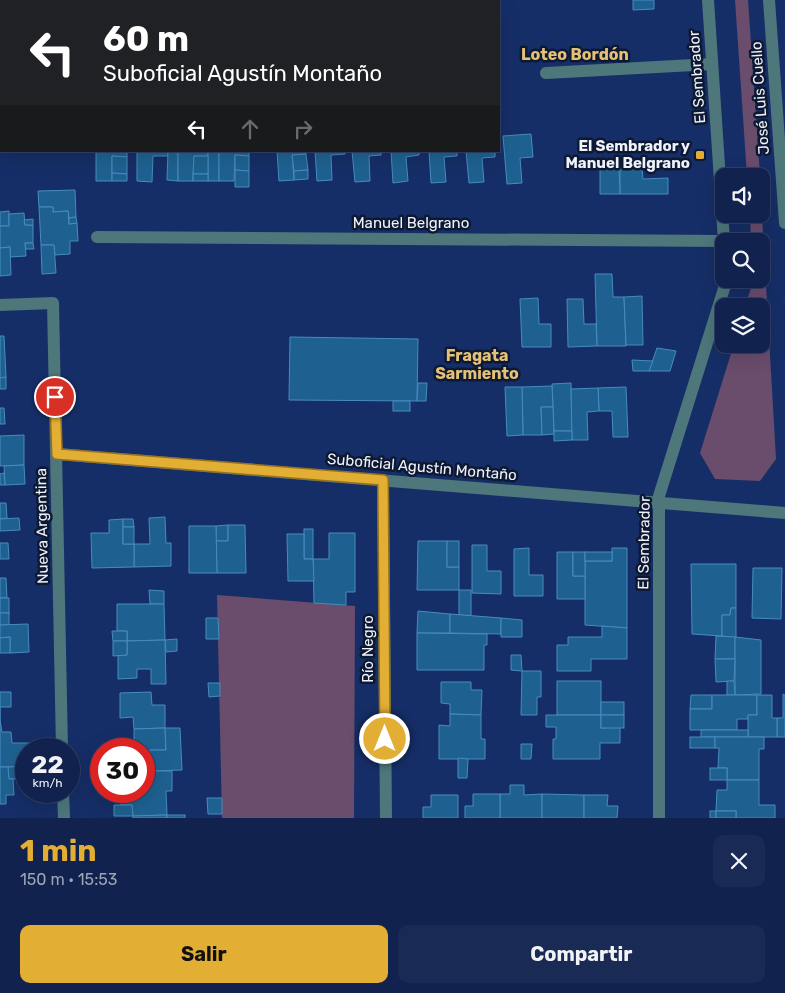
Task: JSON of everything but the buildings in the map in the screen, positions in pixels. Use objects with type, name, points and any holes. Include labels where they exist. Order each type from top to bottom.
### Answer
[{"type":"street","name":"El Sembrador","points":[[708,0],[723,233]]},
{"type":"street","name":"José Luis Cuello","points":[[769,0],[785,223]]},
{"type":"street","points":[[546,73],[712,64]]},
{"type":"street","name":"Manuel Belgrano","points":[[97,237],[715,241]]},
{"type":"street","name":"El Sembrador","points":[[659,818],[659,496],[725,288]]},
{"type":"street","name":"Nueva Argentina","points":[[0,305],[53,303],[62,738]]},
{"type":"street","name":"Suboficial Agustín Montaño","points":[[57,454],[785,513]]},
{"type":"street","name":"Río Negro","points":[[383,480],[386,818]]},
{"type":"street","points":[[63,803],[64,818]]},
{"type":"shaded area","points":[[735,0],[748,0],[759,168],[746,168]]},
{"type":"shaded area","points":[[750,223],[762,223],[763,233],[751,233]]},
{"type":"shaded area","points":[[751,288],[766,288],[767,298],[748,298]]},
{"type":"shaded area","points":[[731,353],[770,353],[776,459],[760,481],[715,479],[700,453]]},
{"type":"shaded area","points":[[217,595],[355,606],[354,818],[222,818]]},
{"type":"place","name":"El Sembrador y Manuel Belgrano","points":[[700,155]]},
{"type":"district","name":"Loteo Bordón","points":[[575,54]]},
{"type":"district","name":"Fragata Sarmiento","points":[[477,364]]},
{"type":"route","points":[[55,397],[57,454],[383,480],[385,739]]}]
